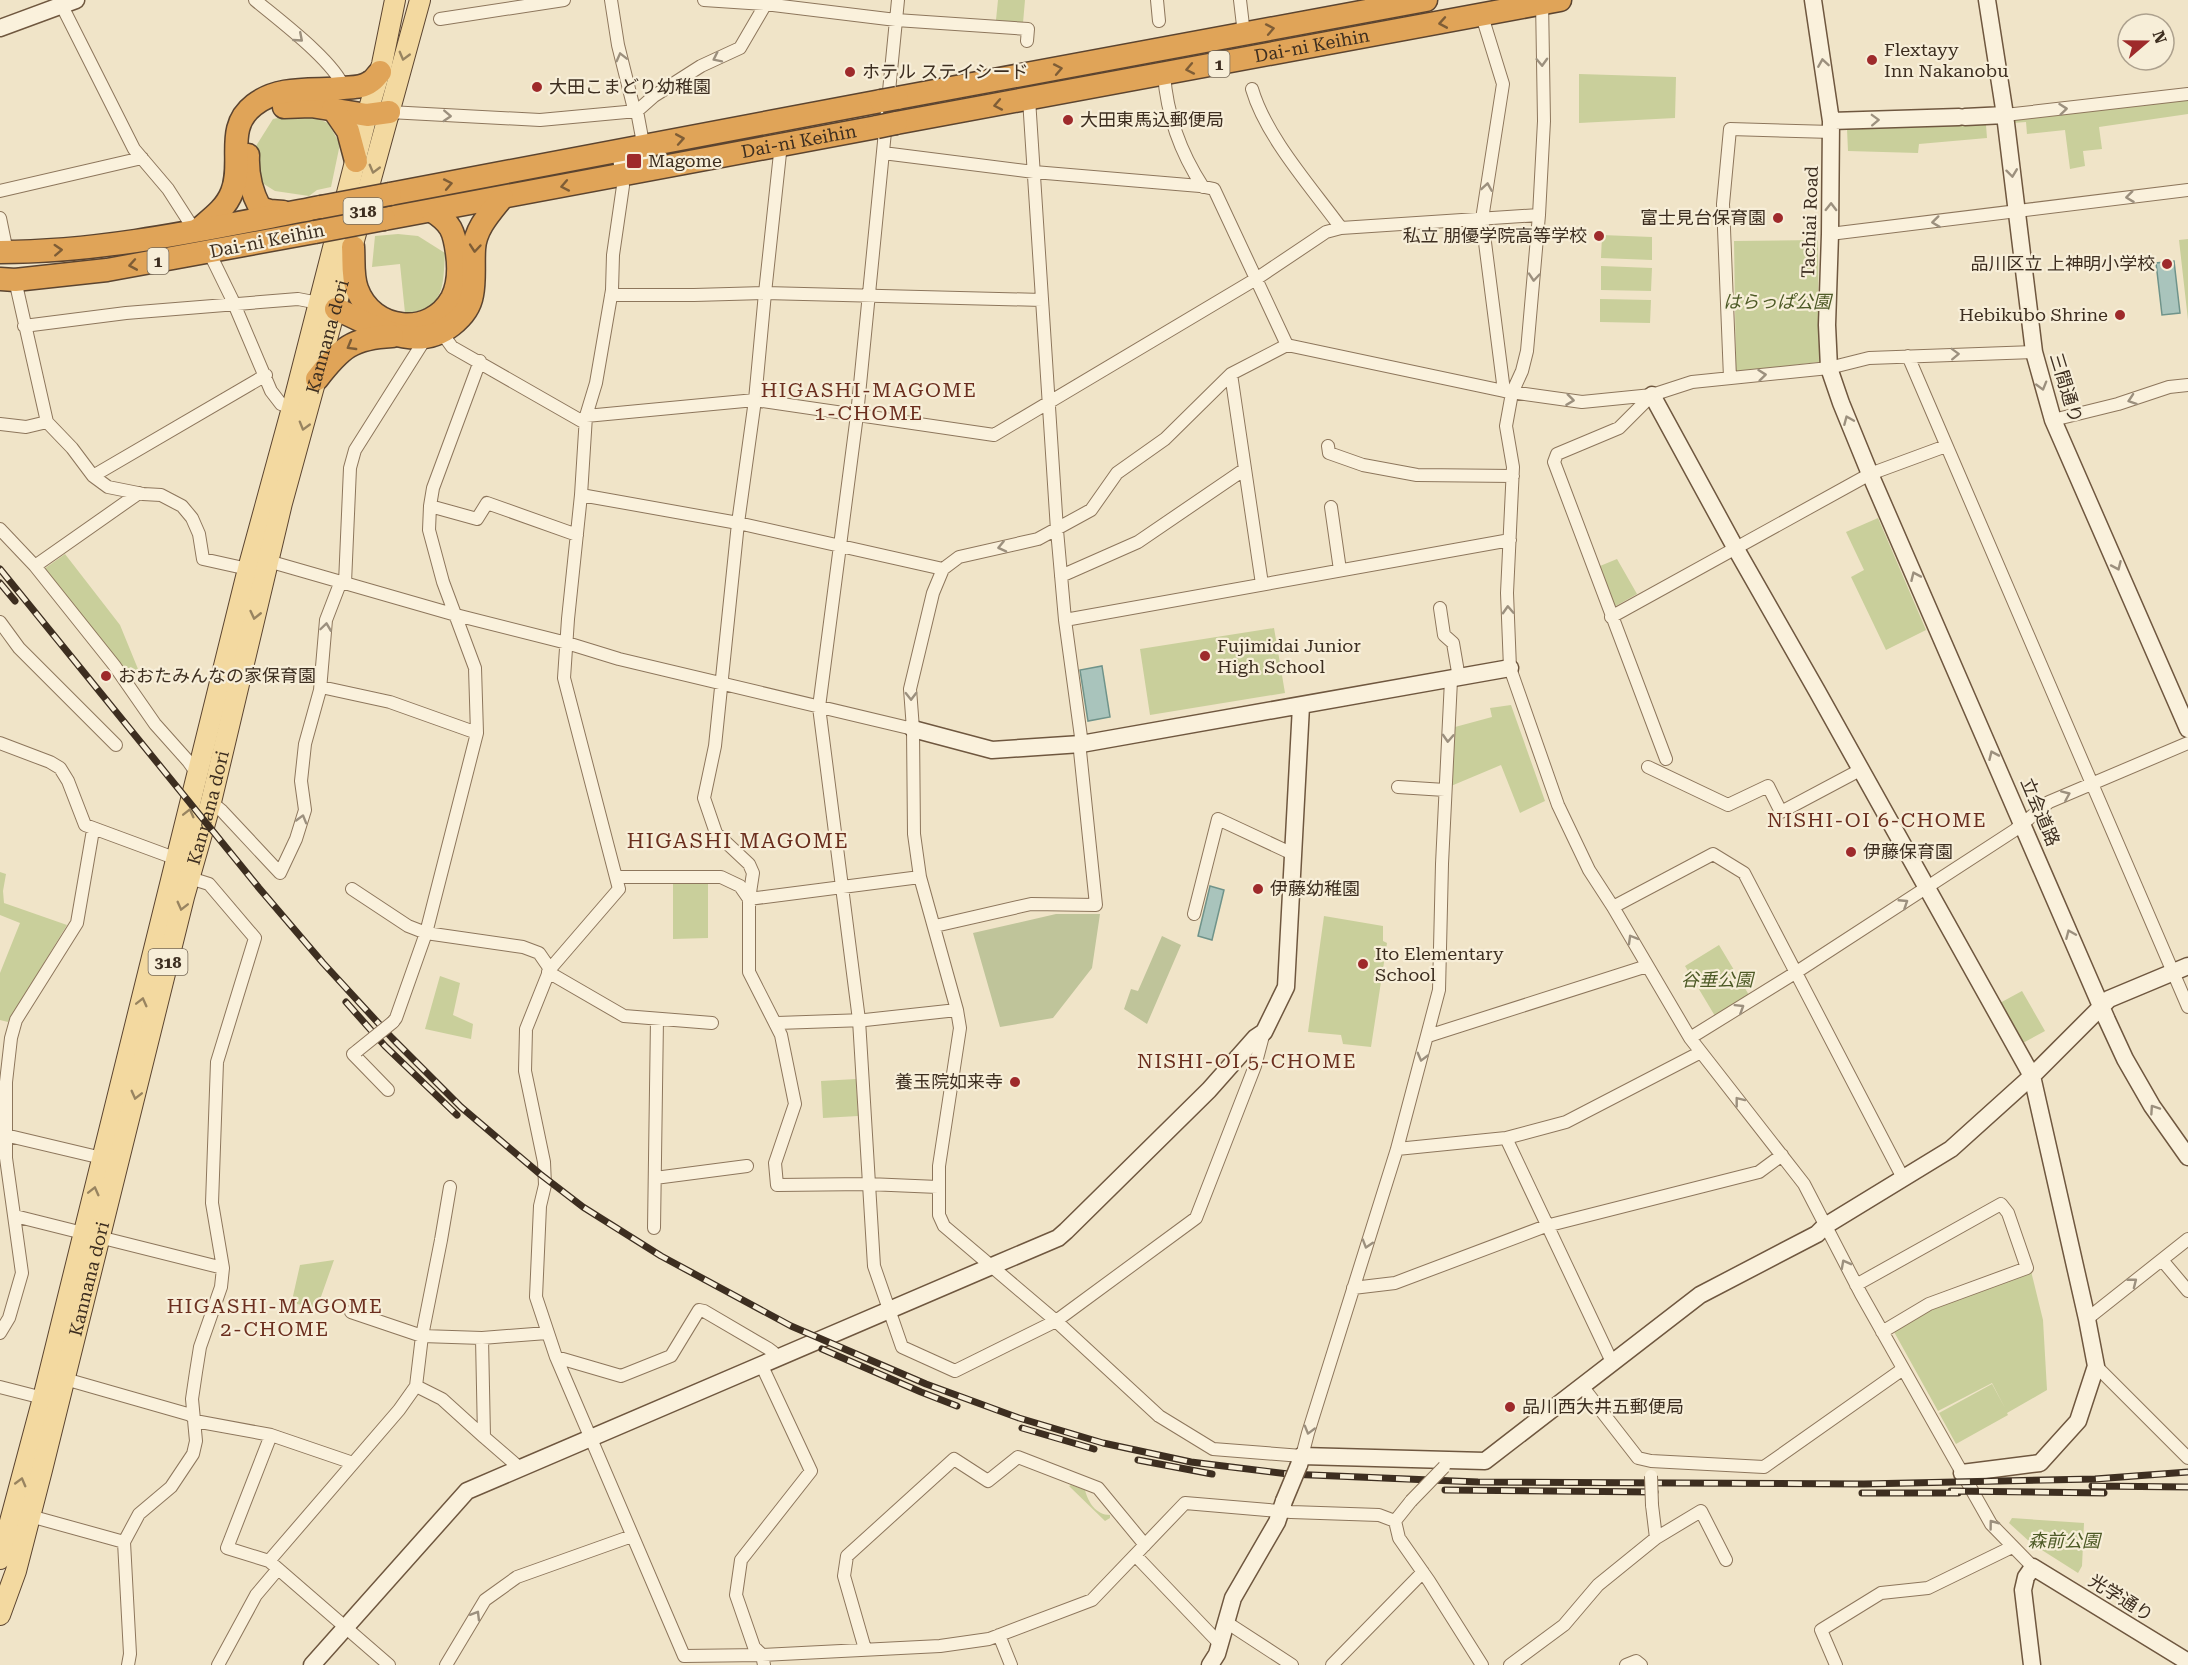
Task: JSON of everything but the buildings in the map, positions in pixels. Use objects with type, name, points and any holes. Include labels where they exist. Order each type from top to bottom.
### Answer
[{"type":"highway","name":"Dai-ni Keihin","points":[[3,252],[128,243],[1244,34],[1382,4],[1426,0]]},
{"type":"highway","name":"Dai-ni Keihin","points":[[7,279],[107,270],[209,252],[781,144],[1482,16],[1548,1]]},
{"type":"highway","points":[[196,230],[219,213],[233,191],[236,134],[252,106],[261,100],[284,92],[358,87],[371,82],[380,72]]},
{"type":"highway","points":[[320,91],[376,110]]},
{"type":"highway","points":[[289,212],[260,208],[253,193],[247,166],[249,141],[266,114],[283,107],[311,106],[333,110],[376,110]]},
{"type":"highway","points":[[333,110],[348,130],[356,161]]},
{"type":"highway","points":[[353,247],[356,287],[369,308],[378,317],[391,323],[430,327],[454,323],[471,300],[474,284],[475,238],[502,198]]},
{"type":"highway","points":[[317,379],[341,352],[354,342],[377,337],[414,338],[430,327],[453,296],[458,266],[453,231],[448,223],[432,211]]},
{"type":"highway","points":[[327,305],[397,336]]},
{"type":"main road","name":"Kannana dori","points":[[0,1559],[43,1398],[91,1235],[211,802],[268,561],[317,379],[327,305],[356,161],[420,0]]},
{"type":"main road","name":"Kannana dori","points":[[0,1614],[16,1570],[14,1512],[65,1379],[91,1235],[102,1158],[248,569],[292,408],[327,305],[353,247],[376,110],[380,72],[394,2]]},
{"type":"street","points":[[255,0],[324,60],[337,73],[344,88]]},
{"type":"street","points":[[440,19],[564,0]]},
{"type":"street","points":[[611,0],[618,45],[633,105],[637,111],[648,170]]},
{"type":"street","points":[[704,0],[766,2],[896,20],[1028,29],[1027,41]]},
{"type":"street","points":[[898,0],[856,415],[819,708],[859,1020],[874,1266],[902,1347],[955,1371],[1056,1321],[1196,1218],[1256,1066],[1264,1032],[1286,987],[1301,706]]},
{"type":"street","points":[[1157,0],[1159,21]]},
{"type":"street","points":[[1240,0],[1244,34]]},
{"type":"street","name":"Tachiai Road","points":[[1813,0],[1832,126],[1827,325],[1829,368],[1870,474]]},
{"type":"street","name":"三間通り","points":[[1987,0],[2005,115],[2034,351],[2053,420],[2188,729]]},
{"type":"street","points":[[1508,392],[1522,371],[1527,351],[1539,215],[1548,1]]},
{"type":"street","points":[[376,110],[540,120],[637,111],[654,96],[700,66],[740,48],[766,2]]},
{"type":"street","points":[[0,28],[69,3],[134,149],[168,189],[196,230]]},
{"type":"street","points":[[1482,16],[1503,84],[1482,219],[1508,392],[1506,426],[1513,476],[1507,593],[1510,668],[1558,805],[1589,870],[1690,1038],[1804,1184],[1882,1332],[1991,1524],[2033,1567],[2026,1577],[2023,1590],[2032,1665]]},
{"type":"street","points":[[1164,74],[1166,103],[1173,129],[1203,187]]},
{"type":"street","points":[[1252,89],[1274,136],[1341,228]]},
{"type":"street","points":[[1730,378],[1723,204],[1730,129],[1832,126],[2005,115],[2188,94]]},
{"type":"street","points":[[935,926],[1031,904],[1096,905],[1057,530],[1029,99]]},
{"type":"street","points":[[781,144],[755,400],[738,523],[715,746],[704,798],[716,833],[748,864],[753,873],[749,899],[749,972],[777,1023],[795,1104],[776,1163],[777,1185],[868,1184],[938,1187]]},
{"type":"street","points":[[618,150],[622,175],[620,213],[613,255],[611,295],[596,383],[586,420],[564,678],[619,890],[549,970],[526,1029],[525,1071],[544,1162],[545,1185],[540,1206],[536,1297],[556,1357],[684,1656],[763,1660],[865,1649],[940,1646],[989,1639],[1092,1600],[1185,1503],[1282,1506],[1379,1515],[1395,1521]]},
{"type":"street","points":[[883,153],[1034,172],[1214,189],[1287,345]]},
{"type":"street","points":[[0,191],[142,158]]},
{"type":"street","points":[[1830,234],[2188,190]]},
{"type":"street","points":[[211,802],[280,873],[296,839],[305,810],[301,781],[305,744],[321,687],[326,621],[343,582],[350,468],[355,450],[430,327],[452,347],[586,420],[755,400],[994,435],[1256,279],[1326,232],[1341,228],[1539,215]]},
{"type":"street","points":[[0,218],[3,252]]},
{"type":"street","points":[[209,252],[235,305],[271,391],[281,404],[292,408]]},
{"type":"street","points":[[7,279],[24,326],[46,422],[72,448],[93,476],[108,486],[161,495],[182,506],[196,526],[203,559],[248,569]]},
{"type":"street","points":[[611,295],[694,296],[765,293],[1042,300]]},
{"type":"street","points":[[24,326],[126,313],[298,299],[327,305]]},
{"type":"street","points":[[2034,351],[1863,359],[1829,368],[1692,382],[1652,395],[1582,402],[1508,392],[1287,345],[1231,374],[1165,439],[1118,474],[1091,510],[1038,539],[959,557],[943,569],[933,593],[910,689],[913,729],[914,834],[921,876],[960,1029],[939,1166],[939,1215],[944,1226],[1056,1321],[1159,1416],[1213,1449],[1301,1460],[1448,1464],[1485,1461],[1700,1295],[1817,1234],[1825,1226],[1951,1149],[2032,1076],[2109,999],[2181,970]]},
{"type":"street","points":[[1908,356],[2092,783],[2181,970],[2188,1007]]},
{"type":"street","points":[[387,1090],[353,1054],[396,1018],[426,933],[477,733],[475,668],[432,546],[429,507],[433,488],[480,361]]},
{"type":"street","points":[[1231,374],[1262,584]]},
{"type":"street","points":[[93,476],[266,375]]},
{"type":"street","points":[[2053,420],[2118,404],[2169,387],[2188,385]]},
{"type":"street","points":[[1652,395],[2032,1076],[2096,1366],[2078,1421],[2040,1463],[1962,1473]]},
{"type":"street","points":[[1652,395],[1619,428],[1557,454],[1554,462],[1666,759]]},
{"type":"street","points":[[0,424],[26,427],[46,422]]},
{"type":"street","points":[[1611,617],[1870,474],[1946,446]]},
{"type":"street","points":[[1328,447],[1329,453],[1363,465],[1417,475],[1513,476]]},
{"type":"street","points":[[1061,576],[1138,542],[1245,469]]},
{"type":"street","name":"立会道路","points":[[1870,474],[2125,1059],[2152,1106],[2188,1157]]},
{"type":"street","points":[[35,566],[139,493]]},
{"type":"street","points":[[581,495],[738,523],[943,569]]},
{"type":"street","points":[[429,507],[477,519],[487,503],[577,535]]},
{"type":"street","points":[[1331,507],[1340,570]]},
{"type":"street","points":[[0,529],[35,566],[114,665],[155,724],[188,760],[198,775]]},
{"type":"street","points":[[1065,620],[1510,540]]},
{"type":"street","points":[[268,561],[619,659],[992,750],[1081,744],[1510,668]]},
{"type":"street","points":[[1210,1665],[1217,1654],[1233,1598],[1276,1522],[1301,1460],[1397,1149],[1439,990],[1445,790],[1455,679],[1453,643],[1444,635],[1440,609]]},
{"type":"street","points":[[0,622],[19,648],[116,745]]},
{"type":"street","points":[[321,687],[390,702],[477,733]]},
{"type":"street","points":[[0,743],[60,768],[68,781],[85,825],[93,830],[177,859]]},
{"type":"street","points":[[1690,1038],[1927,888],[2024,824],[2049,802],[2188,743]]},
{"type":"street","points":[[1648,767],[1728,805],[1768,786],[1781,812],[1860,770]]},
{"type":"street","points":[[1398,787],[1445,790]]},
{"type":"street","points":[[1194,915],[1218,819],[1293,855]]},
{"type":"street","points":[[0,1333],[9,1318],[22,1273],[3,1134],[11,1038],[16,1020],[77,923],[93,830]]},
{"type":"street","points":[[1613,907],[1713,854],[1744,873],[1903,1178]]},
{"type":"street","points":[[749,899],[921,876]]},
{"type":"street","points":[[616,877],[721,877],[740,886],[749,899]]},
{"type":"street","points":[[128,1665],[130,1654],[124,1542],[139,1514],[171,1487],[193,1454],[196,1441],[192,1399],[199,1355],[219,1293],[223,1268],[212,1203],[217,1062],[255,938],[209,884],[190,878]]},
{"type":"street","points":[[352,889],[408,926],[426,933],[523,947],[539,953],[549,970],[624,1016],[712,1023]]},
{"type":"street","points":[[1428,1036],[1647,966]]},
{"type":"street","points":[[777,1023],[859,1020],[957,1010]]},
{"type":"street","points":[[654,1228],[657,1019]]},
{"type":"street","points":[[312,1665],[467,1491],[1058,1238],[1209,1090],[1255,1038],[1264,1032]]},
{"type":"street","points":[[1397,1149],[1506,1138],[1566,1122],[1701,1052]]},
{"type":"street","points":[[3,1134],[102,1158]]},
{"type":"street","points":[[1506,1138],[1612,1362]]},
{"type":"street","points":[[1353,1288],[1395,1282],[1546,1226],[1759,1172],[1782,1155]]},
{"type":"street","points":[[655,1178],[747,1166]]},
{"type":"street","points":[[218,1665],[273,1565],[416,1386],[422,1336],[450,1187]]},
{"type":"street","points":[[1857,1286],[2001,1204],[2008,1213],[2027,1268],[1929,1304],[1882,1332]]},
{"type":"street","points":[[15,1216],[223,1268]]},
{"type":"street","points":[[2087,1319],[2188,1239]]},
{"type":"street","points":[[2162,1260],[2188,1291]]},
{"type":"street","points":[[556,1357],[621,1376],[671,1356],[699,1310],[769,1349],[773,1352],[768,1361]]},
{"type":"street","points":[[351,1312],[422,1336],[482,1338],[547,1333]]},
{"type":"street","points":[[482,1338],[484,1437]]},
{"type":"street","points":[[763,1660],[754,1647],[736,1595],[741,1560],[811,1471],[768,1361]]},
{"type":"street","points":[[2096,1366],[2188,1458]]},
{"type":"street","points":[[1582,1386],[1638,1458],[1651,1468],[1764,1467],[1903,1369]]},
{"type":"street","points":[[65,1379],[190,1415],[195,1421],[271,1435],[353,1463]]},
{"type":"street","points":[[416,1386],[442,1399],[521,1469]]},
{"type":"street","points":[[0,1387],[43,1398]]},
{"type":"street","points":[[271,1435],[227,1548],[273,1565],[388,1665]]},
{"type":"street","points":[[865,1649],[844,1576],[847,1556],[954,1459],[988,1481],[1018,1457],[1098,1488],[1144,1545]]},
{"type":"street","points":[[1395,1521],[1411,1501],[1448,1464]]},
{"type":"street","points":[[1651,1468],[1656,1538]]},
{"type":"street","points":[[1510,1665],[1564,1624],[1598,1585],[1656,1538],[1701,1511],[1726,1560]]},
{"type":"street","points":[[14,1512],[124,1542]]},
{"type":"street","points":[[1395,1521],[1399,1538],[1482,1665]]},
{"type":"street","points":[[446,1665],[485,1600],[517,1577],[632,1536]]},
{"type":"street","points":[[1836,1665],[1821,1630],[1881,1593],[1928,1588],[2012,1547]]},
{"type":"street","points":[[1135,1555],[1220,1644]]},
{"type":"street","name":"光学通り","points":[[2033,1567],[2188,1662]]},
{"type":"street","points":[[1332,1665],[1423,1572]]},
{"type":"street","points":[[1226,1622],[1292,1665]]},
{"type":"street","points":[[999,1635],[1011,1665]]},
{"type":"street","points":[[1626,1665],[1636,1661],[1641,1665]]},
{"type":"green space","points":[[998,0],[1025,0],[1023,23],[996,20]]},
{"type":"green space","points":[[1579,74],[1676,77],[1675,118],[1579,123]]},
{"type":"green space","points":[[2188,99],[2188,114],[2099,127],[2102,149],[2083,151],[2085,166],[2070,169],[2065,130],[2027,134],[2026,122],[1986,125],[1987,138],[1919,144],[1918,153],[1848,151],[1847,129],[2026,119]]},
{"type":"green space","points":[[303,113],[328,123],[340,144],[331,187],[317,190],[309,196],[275,191],[259,181],[256,146],[273,119]]},
{"type":"green space","points":[[398,234],[418,236],[445,253],[444,276],[439,294],[428,307],[418,311],[405,313],[400,264],[372,267],[375,236]]},
{"type":"green space","points":[[1602,235],[1652,237],[1652,260],[1601,258]]},
{"type":"green space","points":[[2188,239],[2188,320],[2179,240]]},
{"type":"green space","name":"はらっぱ公園","points":[[1818,240],[1819,362],[1736,372],[1734,241]]},
{"type":"green space","points":[[1601,266],[1652,268],[1651,291],[1601,290]]},
{"type":"green space","points":[[1600,299],[1651,300],[1650,323],[1600,322]]},
{"type":"green space","points":[[1878,518],[1926,630],[1886,650],[1851,577],[1864,570],[1846,532]]},
{"type":"green space","points":[[65,554],[120,625],[138,669],[129,677],[44,569]]},
{"type":"green space","points":[[1617,559],[1637,594],[1614,607],[1600,566]]},
{"type":"green space","points":[[1274,628],[1285,693],[1150,715],[1140,649]]},
{"type":"green space","points":[[1511,705],[1545,801],[1520,813],[1501,765],[1451,786],[1455,727],[1492,717],[1490,708]]},
{"type":"green space","points":[[0,872],[6,874],[3,891],[4,903],[67,925],[8,1022],[0,1020],[0,973],[20,923],[0,915]]},
{"type":"green space","points":[[708,881],[708,938],[673,939],[673,883]]},
{"type":"green space","points":[[1056,914],[1100,914],[1092,968],[1053,1018],[1000,1027],[973,933]]},
{"type":"green space","points":[[1324,916],[1383,926],[1383,941],[1387,943],[1371,1047],[1343,1044],[1341,1035],[1308,1032]]},
{"type":"green space","points":[[1162,936],[1181,945],[1147,1024],[1124,1009],[1131,989],[1138,991]]},
{"type":"green space","name":"谷垂公園","points":[[1719,945],[1749,995],[1715,1016],[1685,966]]},
{"type":"green space","points":[[440,976],[460,983],[453,1015],[473,1024],[471,1039],[425,1029]]},
{"type":"green space","points":[[2022,991],[2045,1031],[2021,1044],[1998,1004]]},
{"type":"green space","points":[[856,1079],[858,1116],[823,1118],[821,1081]]},
{"type":"green space","points":[[334,1260],[317,1308],[297,1304],[293,1296],[300,1265]]},
{"type":"green space","points":[[2031,1271],[2043,1320],[2047,1390],[1956,1444],[1939,1413],[1992,1384],[2005,1408],[1992,1383],[1938,1411],[1893,1330],[1943,1302]]},
{"type":"green space","points":[[1069,1486],[1085,1490],[1093,1507],[1101,1513],[1110,1515],[1110,1518],[1105,1521]]},
{"type":"green space","name":"森前公園","points":[[2012,1518],[2084,1523],[2082,1566],[2078,1573],[2031,1543],[2009,1523]]},
{"type":"water","points":[[2174,261],[2180,313],[2162,315],[2156,263]]},
{"type":"water","points":[[1102,666],[1110,717],[1088,721],[1080,670]]},
{"type":"water","points":[[1210,886],[1224,890],[1212,940],[1198,936]]},
{"type":"railway","points":[[0,569],[259,888],[323,963],[392,1038],[461,1107],[583,1207],[661,1256],[791,1326],[926,1384],[1019,1418],[1103,1443],[1191,1462],[1288,1474],[1478,1482],[1864,1484],[2095,1479],[2188,1472]]},
{"type":"railway","points":[[0,583],[15,601]]},
{"type":"railway","points":[[346,1002],[385,1046],[457,1115]]},
{"type":"railway","points":[[822,1349],[957,1406]]},
{"type":"railway","points":[[1022,1428],[1094,1449]]},
{"type":"railway","points":[[1138,1460],[1212,1474]]},
{"type":"railway","points":[[2092,1486],[2188,1487]]},
{"type":"railway","points":[[1445,1490],[1655,1492]]},
{"type":"railway","points":[[1951,1491],[2104,1493]]},
{"type":"railway","points":[[1862,1493],[1958,1493]]},
{"type":"place","name":"Flextayy Inn Nakanobu","points":[[1872,60]]},
{"type":"place","name":"ホテル ステイシード","points":[[850,72]]},
{"type":"place","name":"大田こまどり幼稚園","points":[[537,87]]},
{"type":"place","name":"大田東馬込郵便局","points":[[1068,120]]},
{"type":"place","name":"Magome","points":[[634,161]]},
{"type":"place","name":"富士見台保育園","points":[[1778,218]]},
{"type":"place","name":"私立 朋優学院高等学校","points":[[1599,236]]},
{"type":"place","name":"品川区立 上神明小学校","points":[[2167,264]]},
{"type":"place","name":"Hebikubo Shrine","points":[[2120,315]]},
{"type":"place","name":"Fujimidai Junior High School","points":[[1205,656]]},
{"type":"place","name":"おおたみんなの家保育園","points":[[106,676]]},
{"type":"place","name":"伊藤保育園","points":[[1851,852]]},
{"type":"place","name":"伊藤幼稚園","points":[[1258,889]]},
{"type":"place","name":"Ito Elementary School","points":[[1363,964]]},
{"type":"place","name":"養玉院如来寺","points":[[1015,1082]]},
{"type":"place","name":"品川西大井五郵便局","points":[[1510,1407]]},
{"type":"district","name":"HIGASHI-MAGOME 1-CHOME","points":[[869,402]]},
{"type":"district","name":"NISHI-OI 6-CHOME","points":[[1877,820]]},
{"type":"district","name":"HIGASHI MAGOME","points":[[738,841]]},
{"type":"district","name":"NISHI-OI 5-CHOME","points":[[1247,1061]]},
{"type":"district","name":"HIGASHI-MAGOME 2-CHOME","points":[[275,1318]]}]
